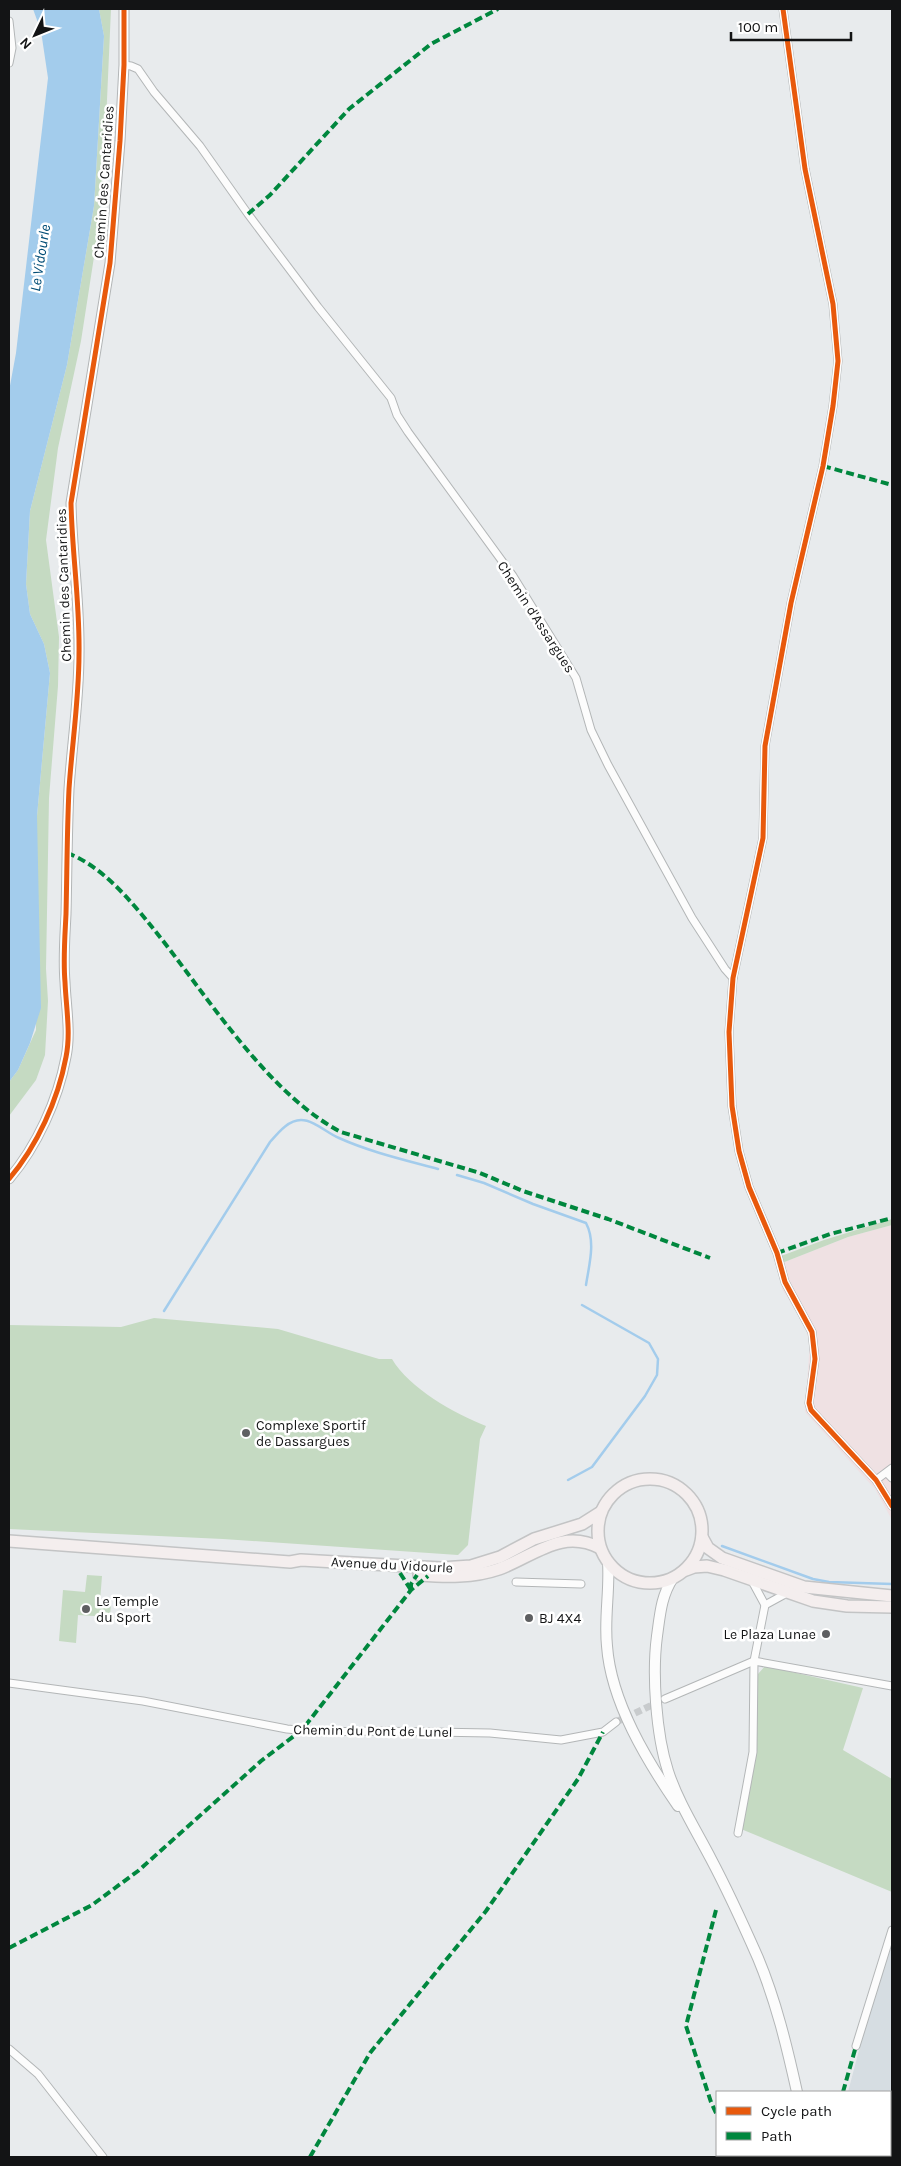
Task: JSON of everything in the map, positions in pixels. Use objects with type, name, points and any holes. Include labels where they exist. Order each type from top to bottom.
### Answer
[{"type":"main road","points":[[686,1570],[698,1552],[702,1537],[700,1514],[691,1499],[679,1487],[657,1479],[634,1481],[624,1486],[607,1502],[601,1512],[598,1526],[600,1548],[608,1562],[621,1575],[638,1582],[656,1584],[694,1567],[707,1566],[724,1570],[813,1601],[892,1607]]},
{"type":"main road","name":"Avenue du Vidourle","points":[[9,1541],[290,1562],[301,1560],[441,1568],[471,1566],[500,1557],[534,1538],[582,1524],[601,1512]]},
{"type":"main road","points":[[702,1537],[708,1548],[722,1558],[804,1587],[833,1592],[892,1596]]},
{"type":"main road","name":"Avenue du Vidourle","points":[[290,1562],[300,1566],[455,1577],[499,1569],[544,1547],[568,1541],[579,1540],[600,1548]]},
{"type":"main road","points":[[608,1562],[606,1634],[613,1683],[630,1725],[677,1806],[684,1812]]},
{"type":"main road","points":[[673,1578],[661,1606],[656,1646],[655,1685],[668,1771],[684,1812],[730,1897],[759,1960],[786,2046],[797,2091]]},
{"type":"street","name":"Chemin des Cantaridies","points":[[9,1179],[17,1169],[49,1112],[59,1089],[66,1056],[68,1030],[64,965],[68,818],[80,652],[78,592],[71,503],[110,263],[124,65],[124,9]]},
{"type":"street","points":[[783,9],[805,168],[833,304],[838,361],[823,466],[790,603],[765,746],[763,838],[733,978],[730,1051],[732,1106],[739,1150],[749,1187],[777,1253],[788,1288],[812,1332],[814,1359],[809,1403],[811,1410],[876,1480],[892,1506]]},
{"type":"street","points":[[9,21],[12,48],[9,64]]},
{"type":"street","name":"Chemin d'Assargues","points":[[124,65],[138,69],[154,92],[200,146],[318,307],[391,398],[408,432],[513,576],[576,678],[592,730],[613,773],[692,918],[724,969],[733,978]]},
{"type":"street","points":[[876,1480],[890,1473]]},
{"type":"street","points":[[738,1832],[753,1752],[754,1661],[765,1606],[752,1581]]},
{"type":"street","points":[[516,1582],[581,1584]]},
{"type":"street","points":[[765,1606],[787,1593]]},
{"type":"street","points":[[665,1699],[754,1661],[892,1686]]},
{"type":"street","name":"Chemin du Pont de Lunel","points":[[9,1683],[143,1701],[287,1729],[318,1732],[490,1733],[561,1740],[603,1732],[616,1722]]},
{"type":"street","points":[[856,2046],[892,1930]]},
{"type":"street","points":[[9,2049],[38,2074],[103,2157]]},
{"type":"shaded area","points":[[892,1225],[892,1520],[875,1489],[805,1412],[810,1341],[801,1318],[782,1289],[782,1263],[848,1237]]},
{"type":"shaded area","points":[[892,1944],[892,2157],[835,2157],[891,2156],[891,2091],[848,2091],[864,2031]]},
{"type":"green space","points":[[99,9],[111,9],[104,168],[98,231],[81,341],[58,448],[46,540],[59,637],[58,686],[49,798],[46,969],[48,1001],[45,1055],[36,1080],[9,1116],[9,1082],[18,1070],[36,1030],[37,816],[50,673],[44,644],[30,614],[26,584],[30,511],[67,365],[94,206],[104,36]]},
{"type":"green space","points":[[892,1219],[892,1225],[848,1237],[782,1263],[781,1256],[824,1240]]},
{"type":"green space","name":"Complexe Sportif de Dassargues","points":[[154,1318],[278,1329],[379,1359],[392,1359],[409,1380],[421,1390],[461,1415],[486,1426],[480,1439],[468,1545],[458,1555],[223,1539],[9,1529],[9,1325],[121,1327]]},
{"type":"green space","name":"Le Temple du Sport","points":[[87,1575],[102,1576],[100,1601],[111,1603],[110,1617],[78,1615],[76,1643],[59,1641],[63,1590],[85,1592]]},
{"type":"green space","points":[[765,1666],[863,1688],[843,1750],[892,1779],[892,1892],[741,1829],[754,1755],[758,1674]]},
{"type":"water","name":"Le Vidourle","points":[[33,9],[99,9],[104,36],[94,206],[67,365],[30,511],[26,584],[30,614],[44,644],[50,673],[37,816],[41,1008],[30,1043],[18,1070],[9,1082],[9,391],[16,353],[48,78],[41,31]]},
{"type":"waterway","points":[[164,1311],[270,1142],[292,1122],[301,1120],[311,1122],[334,1136],[351,1143],[438,1169]]},
{"type":"waterway","points":[[457,1175],[484,1183],[533,1204],[586,1223],[591,1238],[590,1262],[586,1285]]},
{"type":"waterway","points":[[568,1480],[592,1467],[645,1396],[657,1375],[658,1359],[649,1343],[582,1305]]},
{"type":"waterway","points":[[722,1546],[813,1579],[829,1582],[892,1584]]},
{"type":"tunnel","points":[[616,1722],[665,1699]]},
{"type":"marked path","points":[[248,214],[270,195],[349,109],[431,44],[498,9]]},
{"type":"marked path","points":[[823,466],[892,485]]},
{"type":"marked path","points":[[67,853],[92,866],[114,884],[152,927],[215,1010],[262,1067],[287,1093],[314,1115],[341,1132],[480,1173],[523,1191],[608,1219],[710,1258]]},
{"type":"marked path","points":[[777,1253],[830,1234],[892,1218]]},
{"type":"marked path","points":[[400,1573],[411,1590]]},
{"type":"marked path","points":[[411,1590],[411,1584],[417,1575]]},
{"type":"marked path","points":[[9,1948],[92,1905],[138,1871],[261,1761],[302,1730],[411,1590],[428,1576]]},
{"type":"marked path","points":[[310,2157],[370,2053],[486,1911],[578,1779],[603,1732]]},
{"type":"marked path","points":[[716,1910],[686,2026],[716,2113]]},
{"type":"marked path","points":[[843,2091],[856,2046]]},
{"type":"cycle path","points":[[9,1179],[29,1152],[45,1122],[58,1090],[67,1048],[68,1029],[64,956],[68,820],[79,654],[71,503],[110,263],[120,141],[124,65],[124,9]]},
{"type":"cycle path","points":[[783,9],[805,169],[833,304],[838,361],[823,466],[791,603],[765,746],[763,838],[733,978],[729,1032],[732,1106],[739,1151],[749,1187],[777,1253],[785,1282],[812,1332],[815,1359],[809,1403],[811,1410],[876,1480],[892,1506]]},
{"type":"place","name":"Complexe Sportif de Dassargues","points":[[246,1433]]},
{"type":"place","name":"Le Temple du Sport","points":[[86,1609]]},
{"type":"place","name":"BJ 4X4","points":[[529,1618]]},
{"type":"place","name":"Le Plaza Lunae","points":[[826,1634]]}]
